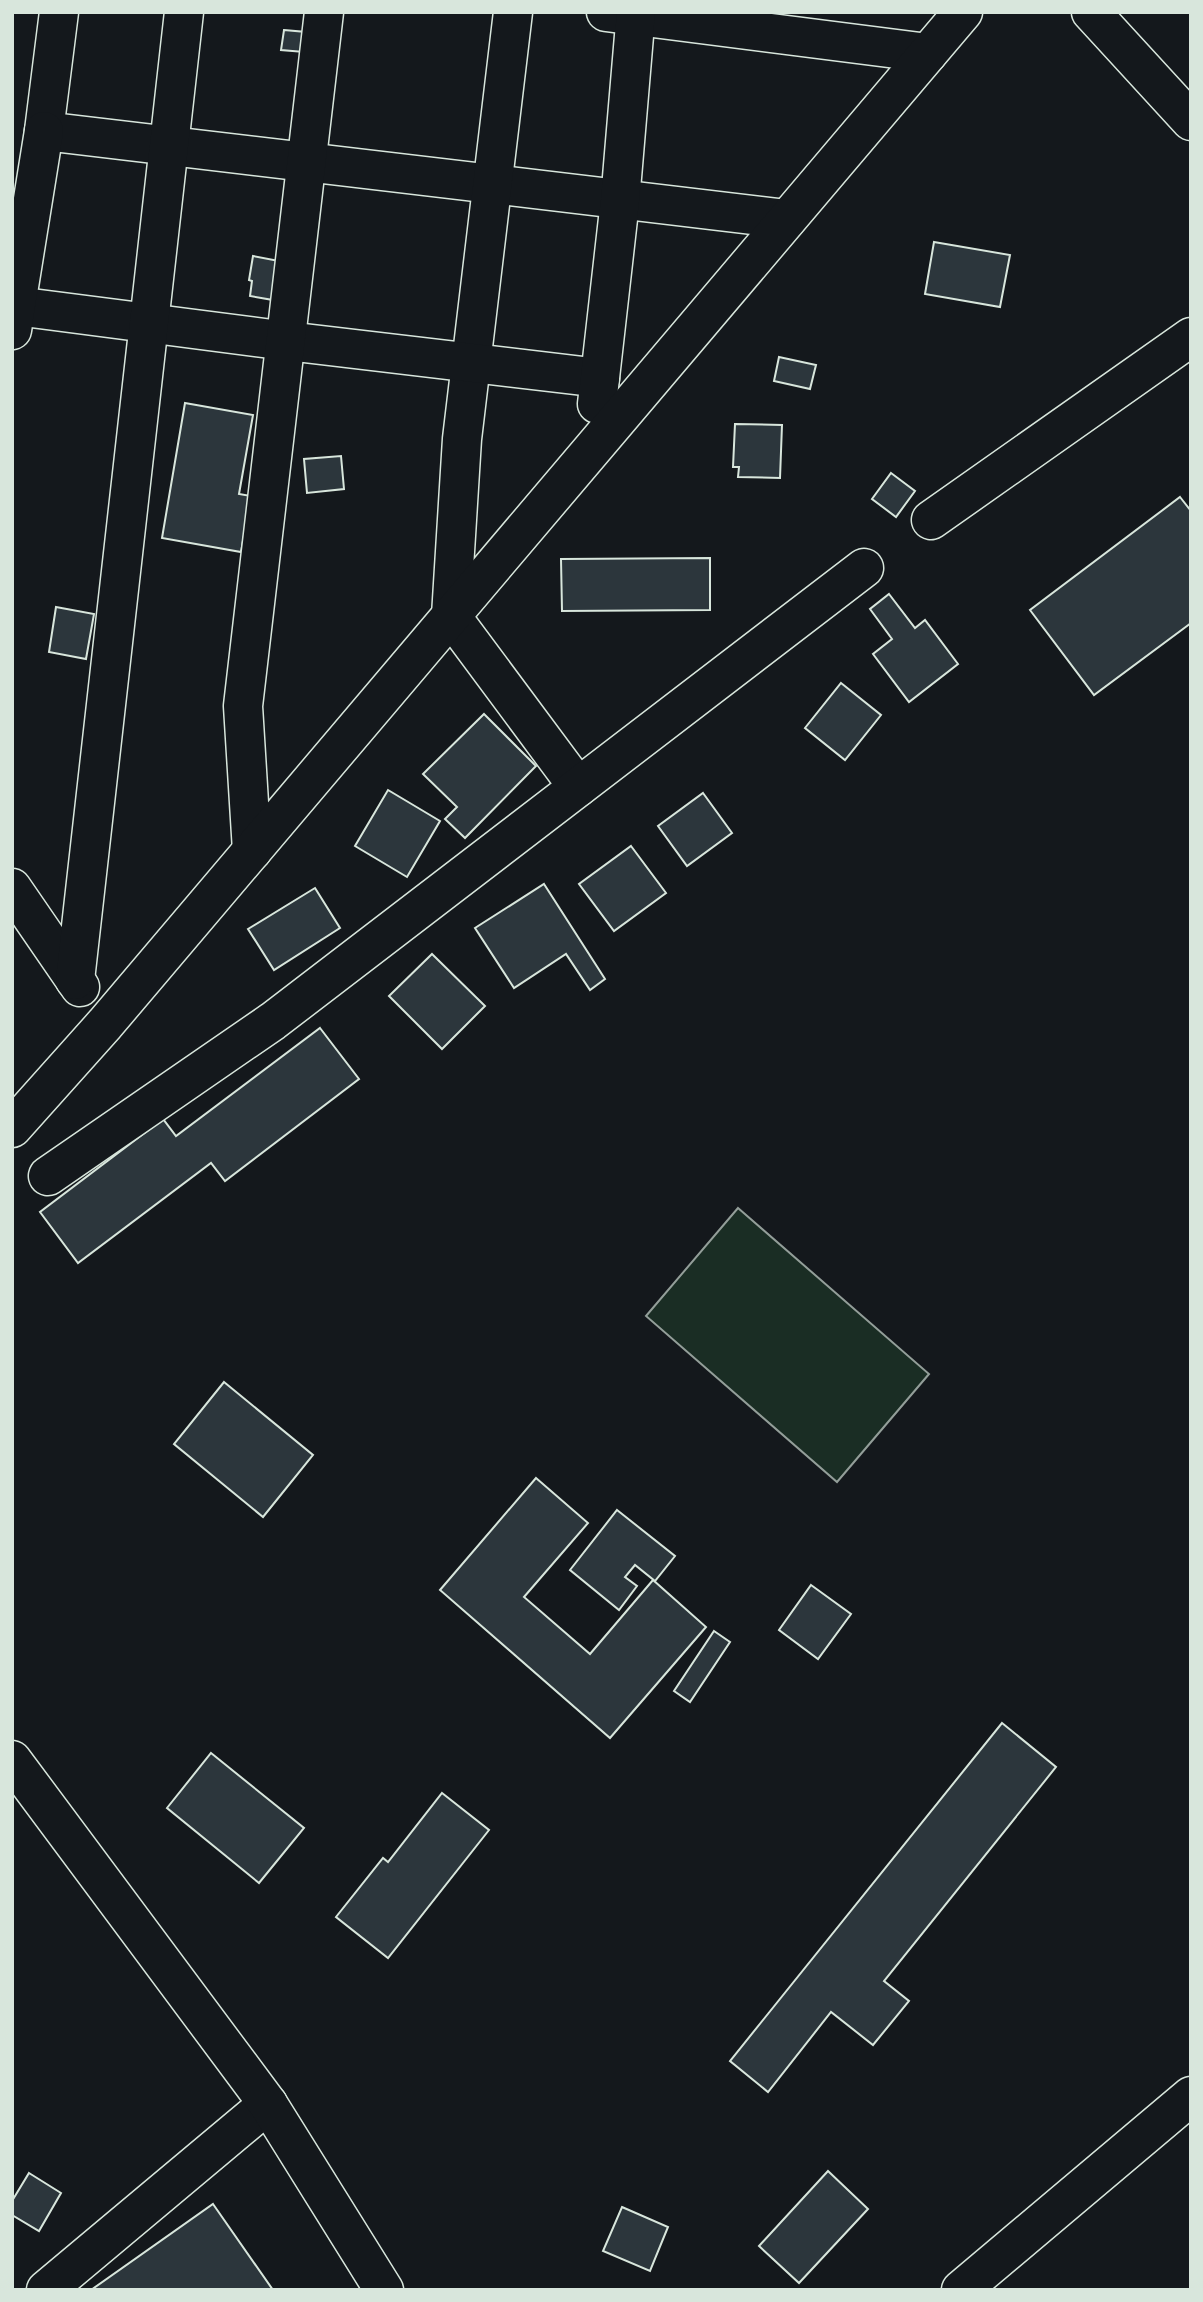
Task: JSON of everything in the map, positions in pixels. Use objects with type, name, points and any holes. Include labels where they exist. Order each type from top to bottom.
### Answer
[{"type":"street","points":[[59,12],[44,131],[14,318],[149,324],[600,378]]},
{"type":"street","points":[[75,980],[184,12]]},
{"type":"street","points":[[252,851],[243,706],[324,12]]},
{"type":"street","points":[[513,12],[462,439],[451,616],[578,787]]},
{"type":"street","points":[[12,1128],[105,1024],[963,12]]},
{"type":"street","points":[[1091,12],[1191,121]]},
{"type":"street","points":[[592,449],[620,201],[626,13],[928,53]]},
{"type":"street","points":[[44,131],[787,219]]},
{"type":"street","points":[[931,520],[1191,337]]},
{"type":"street","points":[[48,1176],[273,1021],[863,568]]},
{"type":"street","points":[[12,888],[105,1024]]},
{"type":"street","points":[[12,1760],[268,2104],[384,2290]]},
{"type":"street","points":[[962,2290],[1191,2096]]},
{"type":"street","points":[[46,2290],[268,2104]]},
{"type":"green space","points":[[738,1208],[929,1374],[837,1482],[646,1316]]},
{"type":"building","points":[[284,30],[306,32],[304,52],[281,50]]},
{"type":"building","points":[[934,242],[1010,255],[1000,307],[925,294]]},
{"type":"building","points":[[253,256],[279,261],[273,300],[250,296],[252,281],[249,280]]},
{"type":"building","points":[[779,357],[816,365],[810,389],[774,381]]},
{"type":"building","points":[[185,403],[253,415],[239,494],[251,496],[241,552],[162,538]]},
{"type":"building","points":[[735,424],[782,425],[780,478],[738,477],[739,467],[733,467]]},
{"type":"building","points":[[341,456],[344,489],[307,493],[304,459]]},
{"type":"building","points":[[891,473],[915,491],[896,517],[872,499]]},
{"type":"building","points":[[1180,497],[1191,511],[1191,623],[1094,695],[1030,610]]},
{"type":"building","points":[[710,558],[710,610],[562,611],[561,559]]},
{"type":"building","points":[[889,594],[915,628],[925,620],[958,664],[909,702],[873,654],[892,639],[870,609]]},
{"type":"building","points":[[56,607],[94,614],[86,659],[49,652]]},
{"type":"building","points":[[841,683],[881,715],[845,760],[805,728]]},
{"type":"building","points":[[484,714],[536,766],[465,838],[445,819],[457,807],[423,774]]},
{"type":"building","points":[[388,790],[440,821],[407,877],[355,846]]},
{"type":"building","points":[[703,793],[732,833],[687,866],[658,826]]},
{"type":"building","points":[[631,846],[666,893],[614,931],[579,884]]},
{"type":"building","points":[[544,884],[605,979],[590,990],[566,954],[514,988],[475,928]]},
{"type":"building","points":[[315,888],[340,928],[274,970],[248,929]]},
{"type":"building","points":[[432,954],[485,1006],[442,1049],[389,996]]},
{"type":"building","points":[[320,1028],[359,1079],[225,1181],[211,1163],[78,1263],[40,1212],[163,1119],[176,1136]]},
{"type":"building","points":[[224,1382],[313,1455],[263,1517],[174,1444]]},
{"type":"building","points":[[536,1478],[588,1523],[524,1597],[590,1654],[653,1580],[706,1627],[610,1738],[440,1590]]},
{"type":"building","points":[[617,1510],[675,1556],[655,1581],[635,1565],[625,1577],[637,1586],[619,1610],[570,1570]]},
{"type":"building","points":[[811,1585],[851,1614],[818,1659],[779,1630]]},
{"type":"building","points":[[714,1631],[730,1642],[690,1702],[674,1691]]},
{"type":"building","points":[[1002,1723],[1056,1767],[884,1981],[909,2001],[873,2045],[831,2012],[768,2092],[730,2061]]},
{"type":"building","points":[[211,1753],[304,1828],[259,1883],[167,1808]]},
{"type":"building","points":[[442,1793],[489,1830],[388,1958],[336,1917],[383,1858],[388,1862]]},
{"type":"building","points":[[828,2171],[868,2209],[799,2283],[759,2246]]},
{"type":"building","points":[[29,2173],[61,2193],[39,2231],[12,2215],[12,2201]]},
{"type":"building","points":[[213,2204],[273,2290],[91,2290]]},
{"type":"building","points":[[622,2207],[668,2227],[650,2271],[603,2251]]}]
